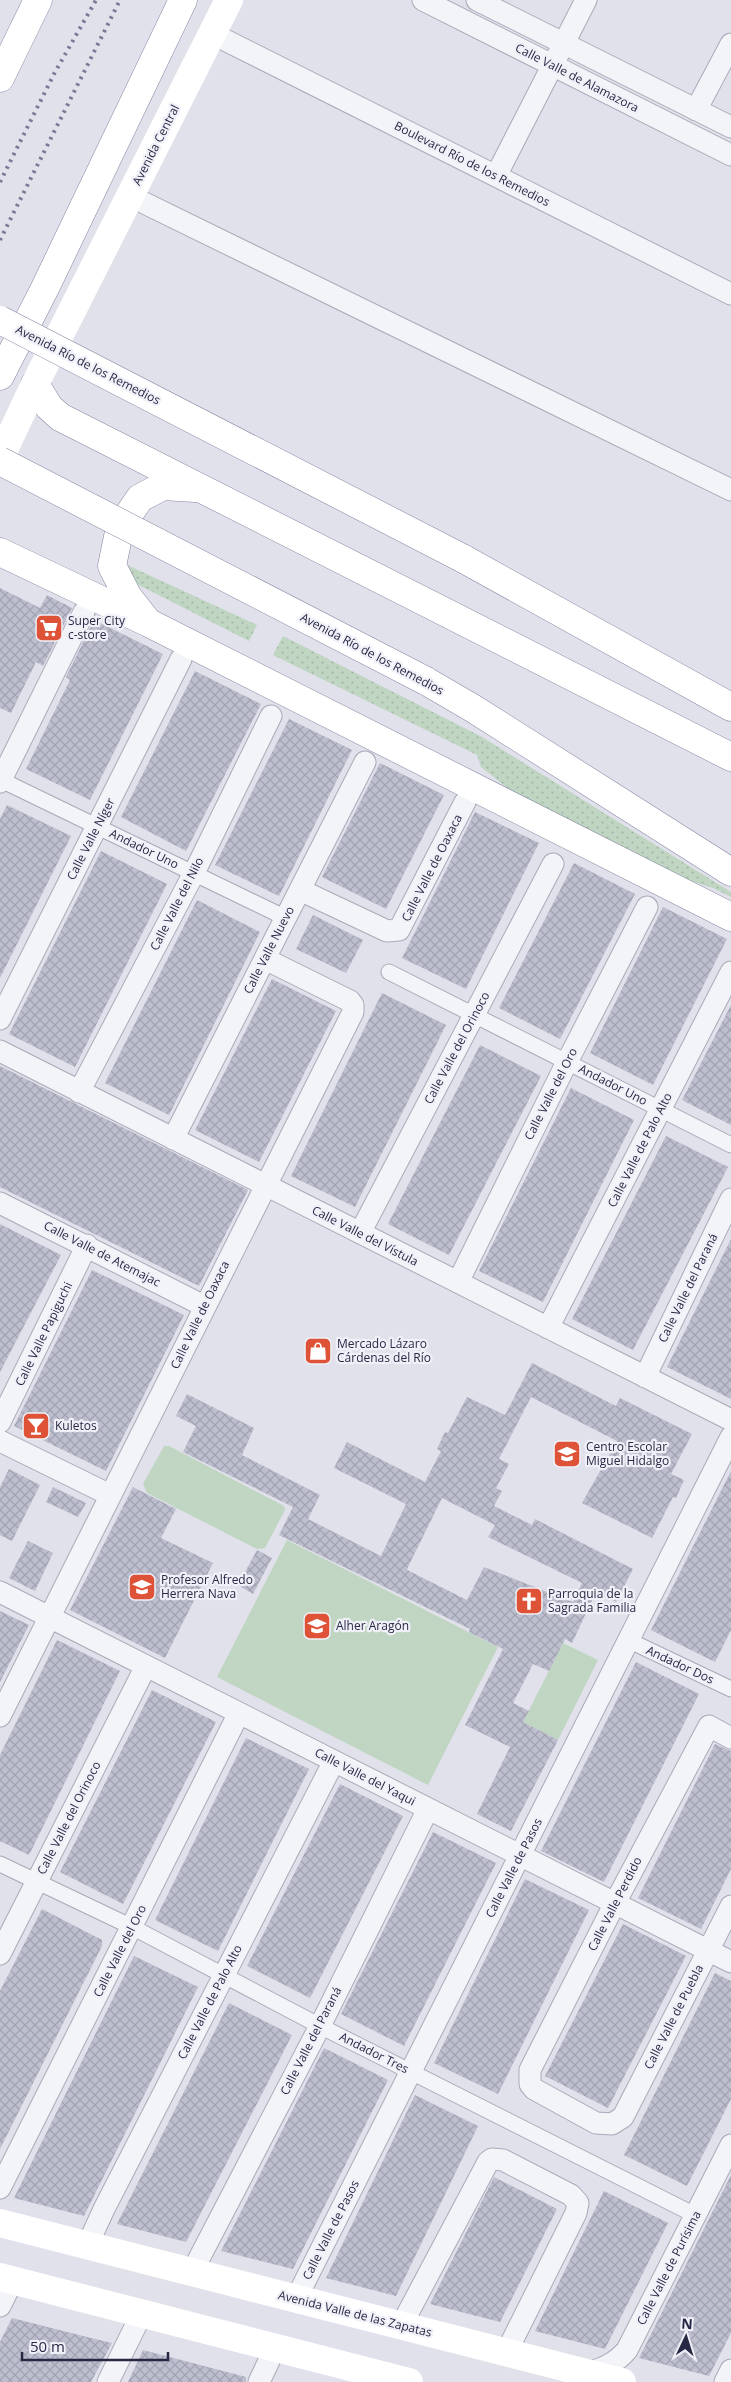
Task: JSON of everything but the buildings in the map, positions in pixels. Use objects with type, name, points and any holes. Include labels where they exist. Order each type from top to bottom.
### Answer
[{"type":"main road","points":[[0,78],[38,0]]},
{"type":"main road","points":[[0,376],[45,288],[183,0]]},
{"type":"main road","name":"Avenida Central","points":[[0,459],[35,384],[229,0]]},
{"type":"main road","name":"Avenida Río de los Remedios","points":[[0,320],[462,558],[731,707]]},
{"type":"main road","points":[[35,384],[49,408],[60,417],[731,758]]},
{"type":"main road","name":"Avenida Río de los Remedios","points":[[0,459],[426,681],[474,709],[731,872]]},
{"type":"main road","points":[[149,623],[128,597],[112,566],[120,528],[140,498],[163,486],[197,488]]},
{"type":"main road","points":[[0,552],[149,623],[731,917]]},
{"type":"main road","name":"Avenida Valle de las Zapatas","points":[[0,2223],[622,2382]]},
{"type":"main road","name":"Avenida Valle de las Zapatas","points":[[0,2238],[88,2244]]},
{"type":"main road","points":[[4,2277],[409,2382]]},
{"type":"street","name":"Calle Valle de Alamazora","points":[[423,0],[731,155]]},
{"type":"street","name":"Calle Valle de Alamazora","points":[[477,0],[731,127]]},
{"type":"street","points":[[496,176],[554,67],[586,0]]},
{"type":"street","name":"Boulevard Río de los Remedios","points":[[213,34],[731,294]]},
{"type":"street","points":[[696,110],[731,44]]},
{"type":"street","points":[[130,196],[731,490]]},
{"type":"street","points":[[0,781],[84,612]]},
{"type":"street","name":"Calle Valle Níger","points":[[0,1019],[181,659]]},
{"type":"street","name":"Calle Valle del Nilo","points":[[79,1092],[194,873],[271,716]]},
{"type":"street","name":"Calle Valle Nuevo","points":[[174,1139],[366,762]]},
{"type":"street","name":"Andador Uno","points":[[0,781],[286,918]]},
{"type":"street","name":"Calle Valle de Oaxaca","points":[[300,890],[387,931],[396,931],[402,928],[465,802]]},
{"type":"street","name":"Calle Valle del Orinoco","points":[[360,1233],[553,864]]},
{"type":"street","name":"Calle Valle del Oro","points":[[458,1282],[567,1062],[647,907]]},
{"type":"street","name":"Calle Valle de Oaxaca","points":[[0,1716],[354,1008],[350,1001],[265,959]]},
{"type":"street","name":"Andador Uno","points":[[388,972],[731,1144]]},
{"type":"street","name":"Calle Valle de Palo Alto","points":[[548,1328],[731,972]]},
{"type":"street","name":"Calle Valle del Vístula","points":[[0,1051],[731,1420]]},
{"type":"street","name":"Calle Valle del Paraná","points":[[645,1377],[731,1199]]},
{"type":"street","name":"Calle Valle de Atemajac","points":[[0,1203],[87,1245],[204,1306]]},
{"type":"street","name":"Calle Valle Papiguchi","points":[[0,1422],[87,1245]]},
{"type":"street","name":"Calle Valle de Pasos","points":[[296,2299],[731,1437]]},
{"type":"street","points":[[0,1441],[110,1495]]},
{"type":"street","name":"Calle Valle del Yaqui","points":[[0,1592],[49,1617],[142,1674],[239,1713],[731,1962]]},
{"type":"street","name":"Andador Dos","points":[[628,1640],[731,1689]]},
{"type":"street","name":"Calle Valle del Orinoco","points":[[0,1954],[142,1674]]},
{"type":"street","name":"Calle Valle del Oro","points":[[0,2188],[239,1713]]},
{"type":"street","name":"Calle Valle Perdido","points":[[612,2124],[596,2123],[539,2094],[530,2084],[530,2070],[615,1903],[709,1726],[731,1738]]},
{"type":"street","name":"Calle Valle de Palo Alto","points":[[88,2244],[334,1761]]},
{"type":"street","name":"Calle Valle del Paraná","points":[[192,2272],[320,2026],[428,1809]]},
{"type":"street","name":"Andador Tres","points":[[0,1864],[132,1927],[320,2026],[695,2215]]},
{"type":"street","name":"Calle Valle de Puebla","points":[[612,2124],[623,2117],[731,1906]]},
{"type":"street","name":"Calle Valle de Purísima","points":[[588,2373],[607,2367],[618,2360],[627,2350],[731,2144]]},
{"type":"street","points":[[401,2326],[486,2166],[492,2159],[503,2160],[571,2195],[578,2203],[576,2212],[506,2353]]},
{"type":"street","points":[[0,2306],[4,2277]]},
{"type":"street","points":[[108,2382],[142,2313]]},
{"type":"street","points":[[258,2382],[275,2348]]},
{"type":"street","points":[[725,2382],[731,2370]]},
{"type":"green space","points":[[125,564],[257,625],[249,641],[125,578]]},
{"type":"green space","points":[[283,636],[482,737],[731,892],[731,897],[713,888],[687,880],[524,801],[481,767],[477,755],[273,655]]},
{"type":"green space","points":[[164,1446],[169,1446],[284,1506],[285,1510],[265,1548],[257,1549],[147,1493],[143,1484]]},
{"type":"green space","points":[[287,1540],[498,1647],[428,1785],[217,1677]]},
{"type":"green space","points":[[563,1643],[598,1660],[558,1740],[523,1722]]},
{"type":"railway","points":[[0,182],[54,74],[96,0]]},
{"type":"railway","points":[[0,240],[120,0]]},
{"type":"place","name":"Super City c-store","points":[[49,628]]},
{"type":"place","name":"Mercado Lázaro Cárdenas del Río","points":[[318,1351]]},
{"type":"place","name":"Kuletos","points":[[36,1426]]},
{"type":"place","name":"Centro Escolar Miguel Hidalgo","points":[[567,1454]]},
{"type":"place","name":"Profesor Alfredo Herrera Nava","points":[[142,1587]]},
{"type":"place","name":"Parroquia de la Sagrada Familia","points":[[529,1601]]},
{"type":"place","name":"Alher Aragón","points":[[317,1626]]}]
